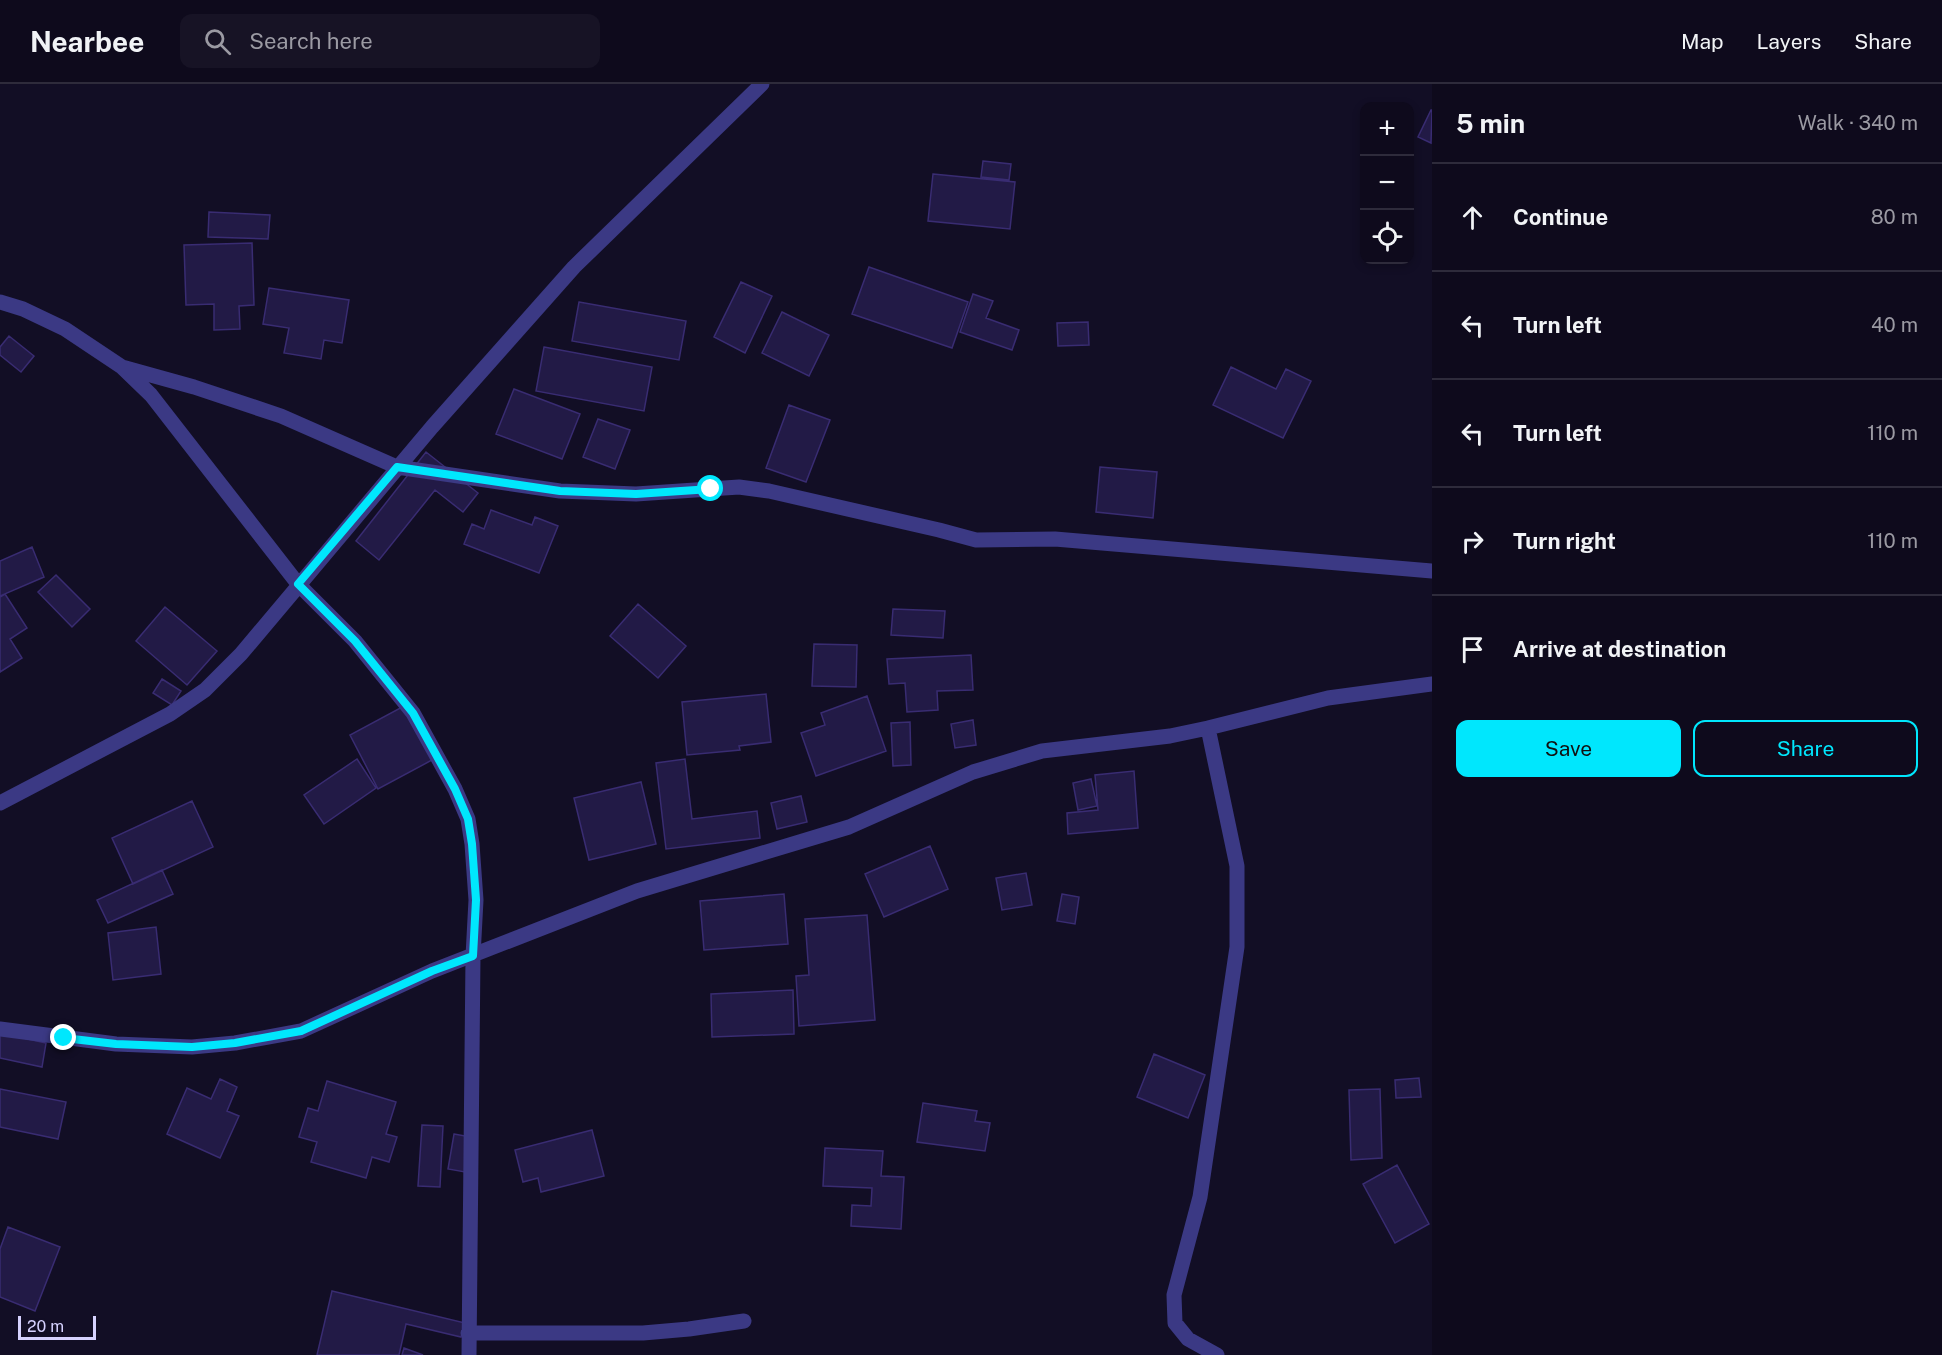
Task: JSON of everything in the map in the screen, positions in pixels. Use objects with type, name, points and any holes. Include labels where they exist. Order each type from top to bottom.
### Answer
[{"type":"street","points":[[0,804],[170,714],[205,690],[241,654],[397,467],[574,267],[762,84]]},
{"type":"street","points":[[0,302],[23,309],[65,329],[122,366],[151,395],[298,584],[355,641],[413,713],[455,789],[468,819],[476,900],[473,956],[469,1355]]},
{"type":"street","points":[[122,366],[281,416],[397,467],[560,491],[636,494],[739,487],[769,491],[976,540],[1055,538],[1432,571]]},
{"type":"street","points":[[0,1029],[116,1044],[192,1047],[235,1043],[301,1031],[432,971],[637,891],[849,827],[973,772],[1042,752],[1170,736],[1328,698],[1432,684]]},
{"type":"street","points":[[1208,728],[1237,866],[1238,947],[1200,1197],[1174,1295],[1175,1323],[1188,1339],[1217,1355]]},
{"type":"street","points":[[468,1333],[643,1333],[744,1321]]},
{"type":"building","points":[[1432,110],[1431,143],[1418,137]]},
{"type":"building","points":[[983,161],[1011,164],[1009,180],[981,177]]},
{"type":"building","points":[[933,174],[1015,182],[1010,229],[928,221]]},
{"type":"building","points":[[209,212],[270,215],[268,239],[208,237]]},
{"type":"building","points":[[252,243],[254,305],[239,306],[240,329],[214,330],[214,304],[186,305],[184,245]]},
{"type":"building","points":[[869,267],[968,302],[952,348],[852,314]]},
{"type":"building","points":[[741,282],[772,296],[745,353],[714,337]]},
{"type":"building","points":[[269,288],[349,300],[342,343],[324,340],[321,359],[284,353],[289,328],[263,324]]},
{"type":"building","points":[[973,294],[993,301],[986,318],[1019,330],[1012,350],[960,332]]},
{"type":"building","points":[[579,302],[686,321],[679,360],[572,341]]},
{"type":"building","points":[[782,312],[829,335],[809,376],[762,353]]},
{"type":"building","points":[[1088,322],[1089,345],[1058,346],[1057,323]]},
{"type":"building","points":[[9,336],[34,356],[21,372],[0,355],[0,347]]},
{"type":"building","points":[[544,347],[652,367],[644,411],[536,391]]},
{"type":"building","points":[[1231,367],[1276,389],[1286,369],[1311,381],[1283,438],[1213,405]]},
{"type":"building","points":[[514,389],[580,414],[562,459],[496,434]]},
{"type":"building","points":[[789,405],[830,420],[806,482],[766,468]]},
{"type":"building","points":[[598,419],[630,430],[615,469],[583,457]]},
{"type":"building","points":[[426,452],[478,493],[463,512],[435,490],[379,560],[356,541]]},
{"type":"building","points":[[1100,467],[1157,472],[1153,518],[1096,512]]},
{"type":"building","points":[[491,510],[532,525],[535,517],[558,526],[539,573],[464,544],[472,524],[484,529]]},
{"type":"building","points":[[32,547],[44,577],[0,596],[0,561]]},
{"type":"building","points":[[56,575],[90,609],[72,627],[38,592]]},
{"type":"building","points":[[5,594],[27,628],[10,639],[22,658],[0,672],[0,597]]},
{"type":"building","points":[[638,604],[686,646],[658,678],[610,636]]},
{"type":"building","points":[[165,607],[217,651],[187,685],[136,641]]},
{"type":"building","points":[[893,609],[945,611],[943,638],[891,635]]},
{"type":"building","points":[[814,644],[857,645],[856,687],[812,686]]},
{"type":"building","points":[[971,655],[973,690],[937,691],[938,710],[907,712],[905,683],[889,684],[887,659]]},
{"type":"building","points":[[162,679],[181,691],[172,705],[153,693]]},
{"type":"building","points":[[766,694],[771,742],[739,746],[740,750],[687,755],[682,702]]},
{"type":"building","points":[[867,696],[886,751],[816,776],[801,733],[825,725],[821,713]]},
{"type":"building","points":[[404,706],[432,760],[378,789],[350,735]]},
{"type":"building","points":[[973,720],[976,745],[955,748],[951,724]]},
{"type":"building","points":[[910,722],[911,765],[893,766],[891,723]]},
{"type":"building","points":[[357,759],[376,788],[324,824],[304,795]]},
{"type":"building","points":[[685,759],[692,819],[757,811],[760,838],[666,849],[656,763]]},
{"type":"building","points":[[1134,771],[1138,828],[1068,834],[1067,813],[1098,810],[1095,775]]},
{"type":"building","points":[[1091,779],[1097,806],[1078,810],[1073,783]]},
{"type":"building","points":[[641,782],[656,844],[589,860],[574,798]]},
{"type":"building","points":[[801,796],[807,822],[777,829],[771,803]]},
{"type":"building","points":[[192,801],[213,847],[133,884],[112,838]]},
{"type":"building","points":[[930,846],[948,889],[884,917],[865,874]]},
{"type":"building","points":[[162,870],[173,894],[108,923],[97,900]]},
{"type":"building","points":[[1026,873],[1032,905],[1002,910],[996,878]]},
{"type":"building","points":[[784,894],[788,944],[704,950],[700,901]]},
{"type":"building","points":[[1062,894],[1079,897],[1075,924],[1057,921]]},
{"type":"building","points":[[867,915],[875,1020],[799,1026],[796,976],[809,975],[805,919]]},
{"type":"building","points":[[156,927],[161,974],[113,980],[108,933]]},
{"type":"building","points":[[793,990],[794,1034],[712,1037],[711,994]]},
{"type":"building","points":[[0,1033],[46,1043],[42,1067],[0,1058]]},
{"type":"building","points":[[1154,1054],[1205,1075],[1188,1118],[1137,1097]]},
{"type":"building","points":[[1419,1078],[1421,1097],[1396,1098],[1395,1080]]},
{"type":"building","points":[[220,1079],[237,1087],[227,1111],[239,1116],[220,1158],[167,1134],[187,1088],[211,1099]]},
{"type":"building","points":[[327,1081],[396,1102],[386,1134],[397,1137],[389,1162],[372,1157],[366,1178],[311,1162],[317,1142],[299,1137],[308,1108],[318,1111]]},
{"type":"building","points":[[0,1089],[66,1102],[58,1139],[0,1127]]},
{"type":"building","points":[[1380,1089],[1382,1158],[1351,1160],[1349,1090]]},
{"type":"building","points":[[923,1103],[977,1111],[975,1121],[990,1123],[985,1151],[917,1142]]},
{"type":"building","points":[[422,1125],[443,1126],[440,1187],[418,1186]]},
{"type":"building","points":[[592,1130],[604,1176],[541,1192],[538,1178],[523,1182],[515,1150]]},
{"type":"building","points":[[454,1134],[471,1137],[465,1172],[448,1169]]},
{"type":"building","points":[[825,1148],[883,1151],[881,1176],[904,1177],[901,1229],[851,1226],[852,1205],[871,1206],[872,1188],[823,1186]]},
{"type":"building","points":[[1397,1165],[1429,1224],[1395,1243],[1363,1184]]},
{"type":"building","points":[[8,1227],[60,1247],[35,1311],[0,1297],[0,1249]]},
{"type":"building","points":[[332,1291],[465,1323],[461,1337],[406,1324],[399,1355],[317,1355]]},
{"type":"building","points":[[404,1348],[423,1355],[402,1355]]},
{"type":"route","points":[[64,1038],[116,1044],[192,1047],[235,1043],[301,1031],[432,971],[473,956],[476,900],[472,844],[468,819],[455,789],[413,713],[355,641],[298,584],[397,467],[560,491],[636,494],[711,489]]}]
